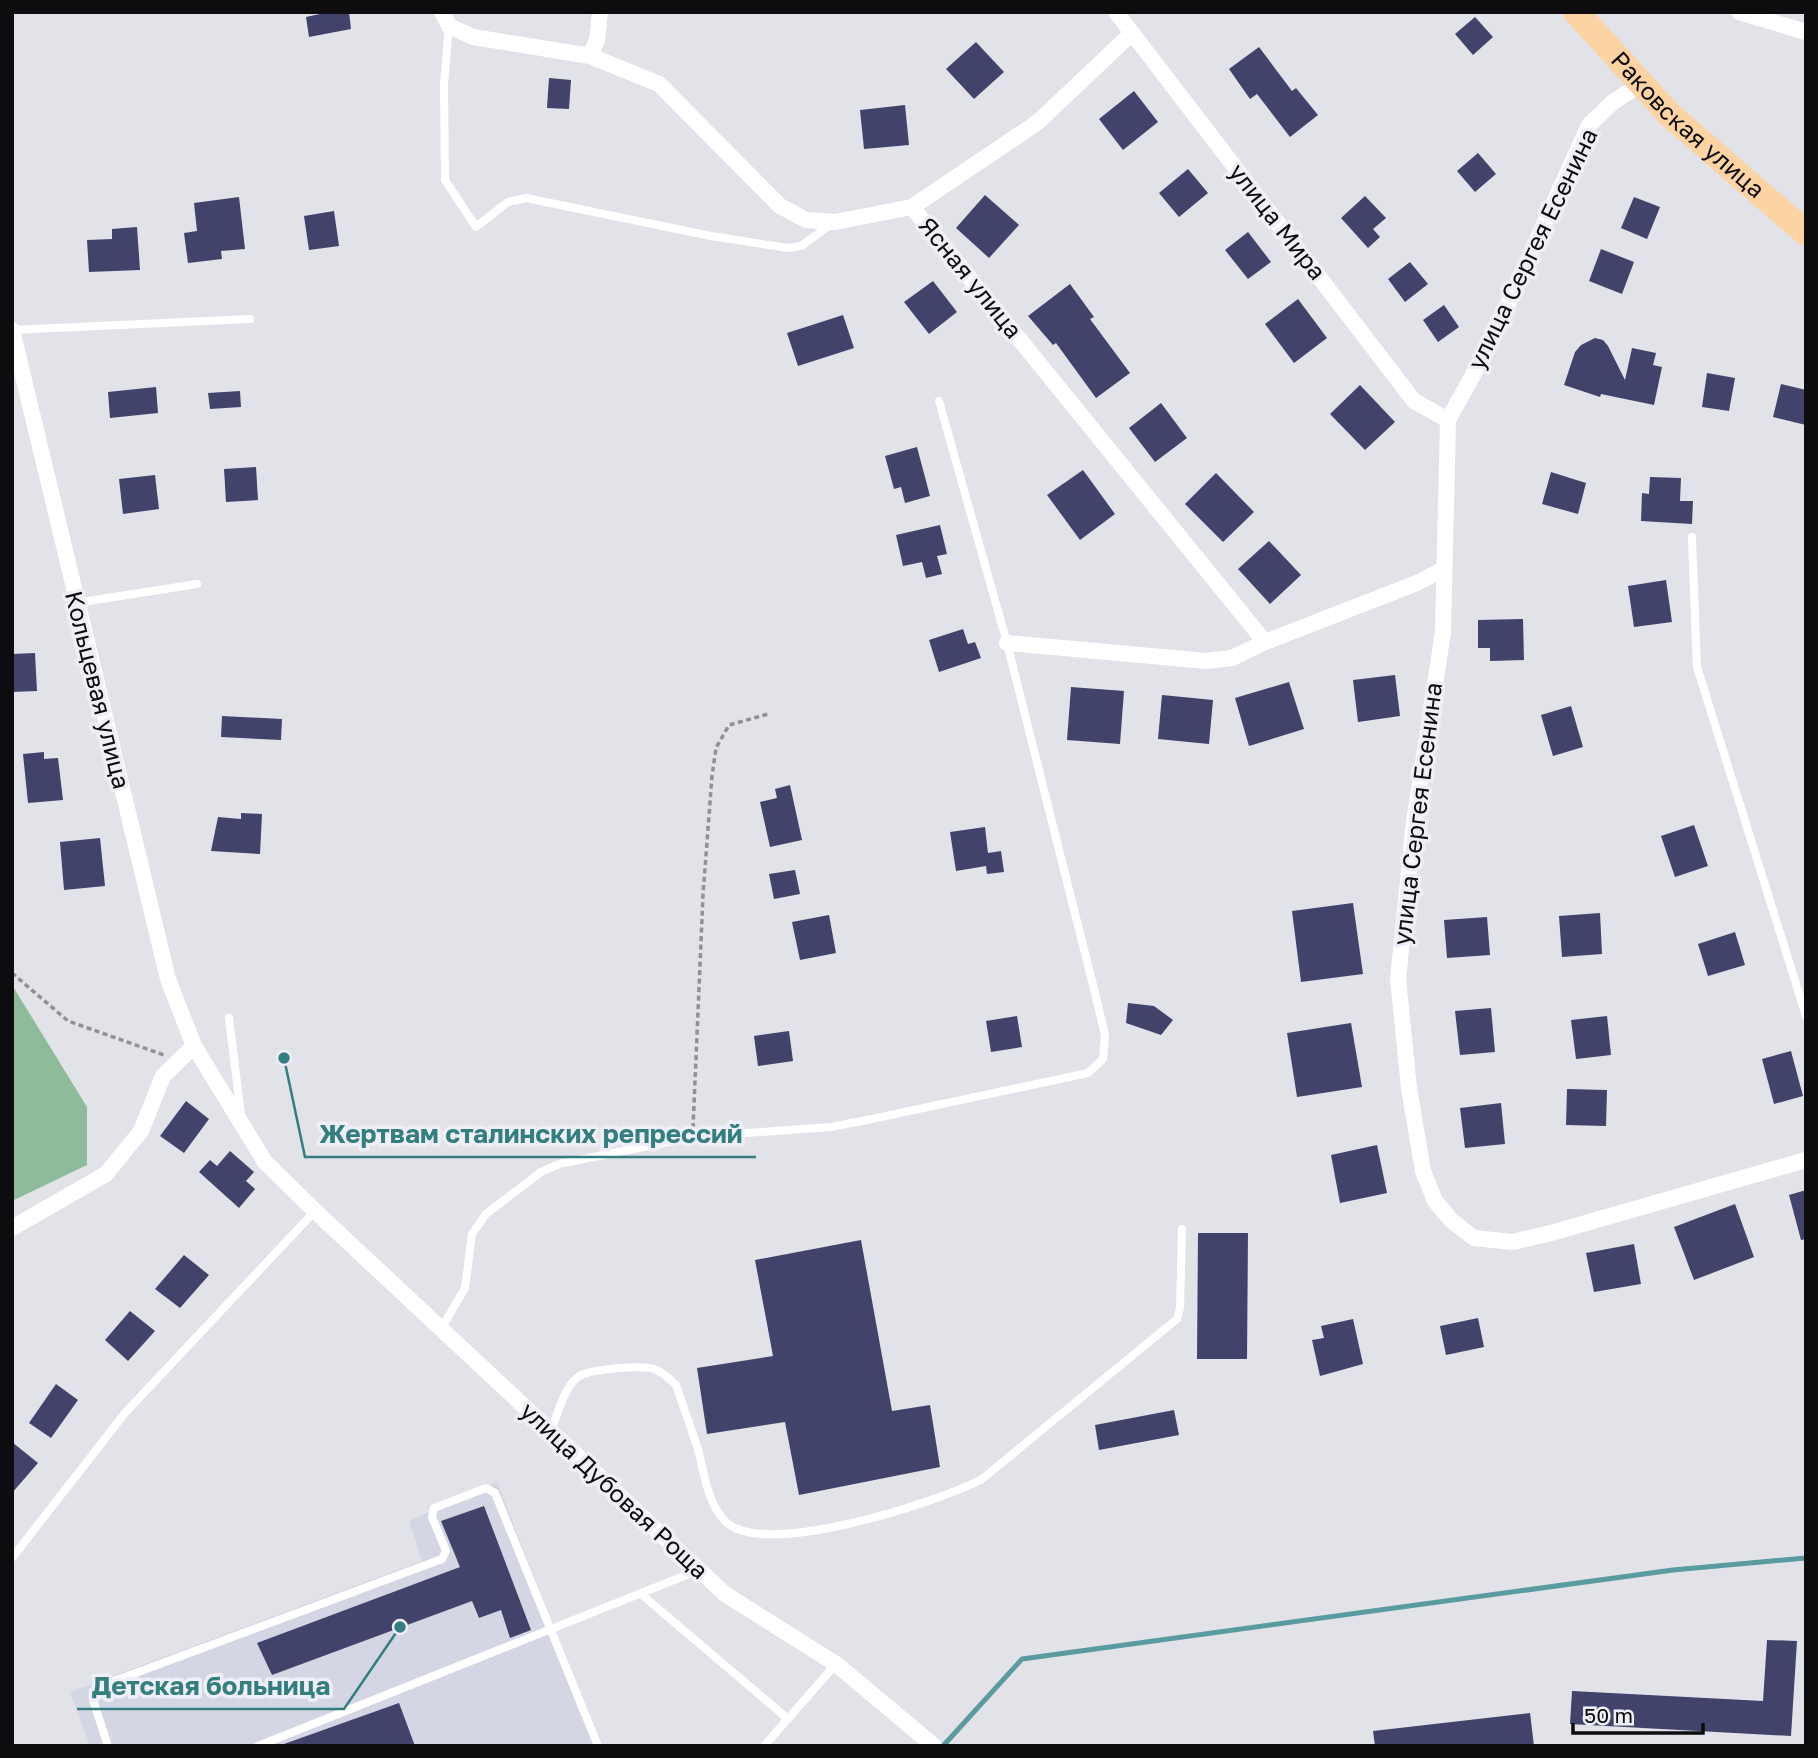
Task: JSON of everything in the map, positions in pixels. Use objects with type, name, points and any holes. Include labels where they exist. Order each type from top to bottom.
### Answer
[{"type":"main road","name":"Раковская улица","points":[[1576,12],[1670,115],[1806,233]]},
{"type":"street","points":[[590,56],[597,40],[600,12]]},
{"type":"street","name":"улица Мира","points":[[1116,12],[1414,401],[1448,420]]},
{"type":"street","points":[[1739,12],[1806,32]]},
{"type":"street","name":"Ясная улица","points":[[445,19],[473,37],[590,56],[636,72],[666,89],[780,206],[806,220],[835,222],[912,207],[1265,642]]},
{"type":"street","points":[[912,207],[1038,122],[1132,33]]},
{"type":"street","name":"улица Сергея Есенина","points":[[1641,84],[1613,102],[1589,125],[1488,348],[1448,420],[1442,570],[1443,632],[1414,822],[1398,979],[1410,1100],[1423,1171],[1435,1201],[1452,1221],[1474,1238],[1512,1242],[1806,1160]]},
{"type":"street","name":"Кольцевая улица","points":[[12,330],[168,979],[194,1046]]},
{"type":"street","points":[[1007,643],[1206,661],[1232,657],[1417,583],[1442,570]]},
{"type":"street","points":[[12,1228],[106,1174],[141,1131],[163,1076],[194,1046]]},
{"type":"street","name":"улица Дубовая Роща","points":[[194,1046],[265,1161],[315,1211],[725,1594],[836,1664],[934,1746]]},
{"type":"lane","points":[[445,19],[445,180],[476,228],[508,202],[526,198],[711,236],[788,247],[801,246],[835,222]]},
{"type":"lane","points":[[12,330],[250,319]]},
{"type":"lane","points":[[441,1329],[465,1288],[472,1234],[486,1214],[541,1172],[559,1164],[693,1137],[831,1127],[867,1121],[1088,1073],[1103,1059],[1105,1035],[1098,1003],[1007,643],[939,401]]},
{"type":"lane","points":[[1692,537],[1697,667],[1806,1016]]},
{"type":"lane","points":[[76,603],[197,584]]},
{"type":"lane","points":[[229,1018],[242,1125]]},
{"type":"lane","points":[[12,1558],[125,1413],[315,1211]]},
{"type":"lane","points":[[551,1431],[573,1381],[580,1375],[593,1371],[652,1368],[666,1375],[676,1385],[715,1509],[737,1531],[763,1535],[838,1527],[960,1491],[982,1479],[1177,1319],[1182,1229]]},
{"type":"lane","points":[[108,1746],[93,1700],[97,1687],[442,1559],[446,1552],[432,1517],[435,1508],[486,1488],[495,1493],[598,1746]]},
{"type":"lane","points":[[12,1541],[19,1548]]},
{"type":"lane","points":[[258,1746],[699,1570]]},
{"type":"lane","points":[[641,1594],[788,1719]]},
{"type":"lane","points":[[764,1746],[836,1664]]},
{"type":"path","points":[[693,1137],[703,895],[716,748],[729,725],[768,715]]},
{"type":"path","points":[[12,973],[68,1021],[179,1060]]},
{"type":"shaded area","points":[[497,1482],[600,1746],[90,1746],[70,1692],[422,1561],[409,1521]]},
{"type":"green space","points":[[12,985],[87,1107],[87,1165],[12,1201]]},
{"type":"building","points":[[329,12],[349,12],[351,29],[309,37],[306,17]]},
{"type":"building","points":[[1475,17],[1493,37],[1473,55],[1455,34]]},
{"type":"building","points":[[976,42],[1004,72],[974,99],[946,69]]},
{"type":"building","points":[[1259,47],[1292,91],[1296,88],[1318,115],[1290,137],[1257,94],[1250,99],[1229,69]]},
{"type":"building","points":[[549,78],[571,80],[569,109],[547,108]]},
{"type":"building","points":[[1134,91],[1158,122],[1123,150],[1099,119]]},
{"type":"building","points":[[905,105],[909,145],[864,149],[860,110]]},
{"type":"building","points":[[1478,153],[1496,174],[1475,192],[1457,171]]},
{"type":"building","points":[[1188,169],[1208,193],[1179,217],[1159,193]]},
{"type":"building","points":[[985,195],[1019,225],[989,258],[956,228]]},
{"type":"building","points":[[1365,196],[1386,218],[1373,229],[1380,237],[1368,248],[1341,218]]},
{"type":"building","points":[[239,197],[245,249],[221,251],[222,259],[188,263],[184,233],[197,231],[194,203]]},
{"type":"building","points":[[1634,197],[1660,207],[1647,239],[1621,228]]},
{"type":"building","points":[[334,211],[339,246],[309,250],[304,216]]},
{"type":"building","points":[[137,227],[140,270],[89,272],[87,240],[112,239],[112,229]]},
{"type":"building","points":[[1248,232],[1271,262],[1248,279],[1225,250]]},
{"type":"building","points":[[1601,249],[1634,262],[1622,294],[1589,281]]},
{"type":"building","points":[[1410,262],[1428,284],[1405,302],[1388,279]]},
{"type":"building","points":[[933,281],[957,312],[929,334],[904,302]]},
{"type":"building","points":[[1070,284],[1094,317],[1090,319],[1130,373],[1096,398],[1056,343],[1053,345],[1028,316]]},
{"type":"building","points":[[1298,299],[1327,338],[1294,363],[1265,324]]},
{"type":"building","points":[[1444,305],[1459,327],[1438,342],[1423,320]]},
{"type":"building","points":[[843,315],[854,348],[798,366],[787,333]]},
{"type":"building","points":[[1595,338],[1603,340],[1608,346],[1625,380],[1632,348],[1656,353],[1653,365],[1662,367],[1654,405],[1601,394],[1600,397],[1564,385],[1575,352],[1581,345]]},
{"type":"building","points":[[1707,373],[1735,378],[1729,411],[1702,407]]},
{"type":"building","points":[[1781,384],[1806,390],[1806,425],[1773,417]]},
{"type":"building","points":[[1360,385],[1395,422],[1365,450],[1330,414]]},
{"type":"building","points":[[156,387],[158,413],[110,418],[108,392]]},
{"type":"building","points":[[240,391],[241,407],[210,409],[208,393]]},
{"type":"building","points":[[1161,403],[1187,438],[1155,462],[1129,428]]},
{"type":"building","points":[[917,447],[930,496],[905,503],[901,487],[894,489],[885,456]]},
{"type":"building","points":[[256,467],[258,500],[226,502],[224,469]]},
{"type":"building","points":[[1083,470],[1115,514],[1080,540],[1047,495]]},
{"type":"building","points":[[1551,472],[1586,483],[1578,514],[1542,504]]},
{"type":"building","points":[[1216,473],[1254,512],[1223,542],[1185,504]]},
{"type":"building","points":[[155,475],[159,509],[123,514],[119,479]]},
{"type":"building","points":[[1650,477],[1681,478],[1680,501],[1693,501],[1692,524],[1641,521],[1642,493],[1649,494]]},
{"type":"building","points":[[940,525],[947,554],[937,556],[942,574],[926,578],[922,562],[903,566],[896,535]]},
{"type":"building","points":[[1269,541],[1301,575],[1270,604],[1238,569]]},
{"type":"building","points":[[1666,580],[1672,622],[1634,627],[1628,586]]},
{"type":"building","points":[[1523,619],[1524,660],[1490,661],[1490,648],[1478,648],[1478,620]]},
{"type":"building","points":[[963,629],[968,644],[975,642],[981,658],[939,672],[929,640]]},
{"type":"building","points":[[35,653],[37,691],[12,692],[12,654]]},
{"type":"building","points":[[1395,675],[1400,716],[1358,722],[1353,680]]},
{"type":"building","points":[[1289,682],[1304,729],[1249,746],[1235,698]]},
{"type":"building","points":[[1071,687],[1124,691],[1120,744],[1067,740]]},
{"type":"building","points":[[1162,695],[1213,700],[1209,744],[1158,739]]},
{"type":"building","points":[[1571,706],[1583,747],[1553,756],[1541,715]]},
{"type":"building","points":[[222,716],[282,719],[281,740],[221,737]]},
{"type":"building","points":[[44,752],[44,759],[58,758],[63,800],[28,803],[23,754]]},
{"type":"building","points":[[790,785],[802,840],[770,847],[760,802],[777,798],[775,789]]},
{"type":"building","points":[[241,813],[262,814],[260,854],[211,851],[218,817],[241,819]]},
{"type":"building","points":[[1694,825],[1708,866],[1675,877],[1661,836]]},
{"type":"building","points":[[985,827],[988,853],[1001,851],[1004,872],[987,874],[986,866],[956,871],[950,832]]},
{"type":"building","points":[[100,838],[105,886],[64,890],[60,842]]},
{"type":"building","points":[[795,870],[800,894],[774,899],[769,874]]},
{"type":"building","points":[[1353,903],[1363,974],[1301,982],[1292,911]]},
{"type":"building","points":[[1600,913],[1602,954],[1562,957],[1559,916]]},
{"type":"building","points":[[829,915],[836,953],[800,960],[792,922]]},
{"type":"building","points":[[1487,917],[1490,955],[1447,958],[1444,920]]},
{"type":"building","points":[[1735,932],[1745,965],[1708,976],[1698,944]]},
{"type":"building","points":[[1128,1003],[1154,1006],[1173,1020],[1161,1035],[1126,1023]]},
{"type":"building","points":[[1491,1008],[1495,1052],[1460,1055],[1455,1011]]},
{"type":"building","points":[[1017,1016],[1022,1047],[991,1052],[986,1021]]},
{"type":"building","points":[[1607,1016],[1611,1055],[1576,1059],[1571,1020]]},
{"type":"building","points":[[1351,1023],[1362,1087],[1297,1097],[1287,1033]]},
{"type":"building","points":[[789,1031],[793,1061],[758,1066],[754,1036]]},
{"type":"building","points":[[1791,1051],[1803,1096],[1774,1104],[1762,1059]]},
{"type":"building","points":[[1567,1089],[1607,1090],[1606,1126],[1566,1125]]},
{"type":"building","points":[[186,1101],[209,1119],[184,1153],[160,1136]]},
{"type":"building","points":[[1501,1103],[1505,1144],[1465,1148],[1460,1108]]},
{"type":"building","points":[[1377,1145],[1387,1193],[1340,1203],[1331,1155]]},
{"type":"building","points":[[230,1151],[254,1172],[246,1181],[255,1189],[239,1208],[199,1172],[210,1160],[217,1166]]},
{"type":"building","points":[[1806,1190],[1806,1239],[1801,1240],[1789,1195]]},
{"type":"building","points":[[1735,1204],[1754,1257],[1694,1280],[1674,1227]]},
{"type":"building","points":[[1198,1233],[1248,1233],[1247,1359],[1197,1359]]},
{"type":"building","points":[[861,1240],[892,1411],[930,1405],[940,1467],[799,1495],[785,1422],[707,1434],[697,1368],[773,1356],[755,1260]]},
{"type":"building","points":[[1634,1244],[1641,1284],[1594,1292],[1586,1253]]},
{"type":"building","points":[[184,1255],[209,1275],[180,1308],[155,1289]]},
{"type":"building","points":[[130,1311],[155,1331],[128,1361],[105,1340]]},
{"type":"building","points":[[1478,1318],[1484,1347],[1446,1355],[1440,1326]]},
{"type":"building","points":[[1353,1319],[1363,1364],[1320,1376],[1312,1340],[1324,1338],[1321,1326]]},
{"type":"building","points":[[56,1384],[78,1400],[51,1438],[29,1423]]},
{"type":"building","points":[[1174,1410],[1179,1435],[1099,1450],[1095,1425]]},
{"type":"building","points":[[12,1442],[38,1463],[12,1493]]},
{"type":"building","points":[[484,1506],[531,1630],[510,1638],[501,1610],[479,1618],[472,1601],[272,1675],[257,1643],[460,1567],[441,1521]]},
{"type":"building","points":[[1767,1640],[1797,1641],[1791,1736],[1570,1724],[1572,1691],[1763,1701]]},
{"type":"building","points":[[399,1703],[415,1746],[284,1746],[284,1744]]},
{"type":"building","points":[[1530,1713],[1534,1746],[1375,1746],[1373,1731]]},
{"type":"waterway","points":[[943,1746],[1022,1659],[1673,1570],[1806,1558]]},
{"type":"place","name":"Жертвам сталинских репрессий","points":[[284,1058]]},
{"type":"place","name":"Детская больница","points":[[400,1627]]}]
